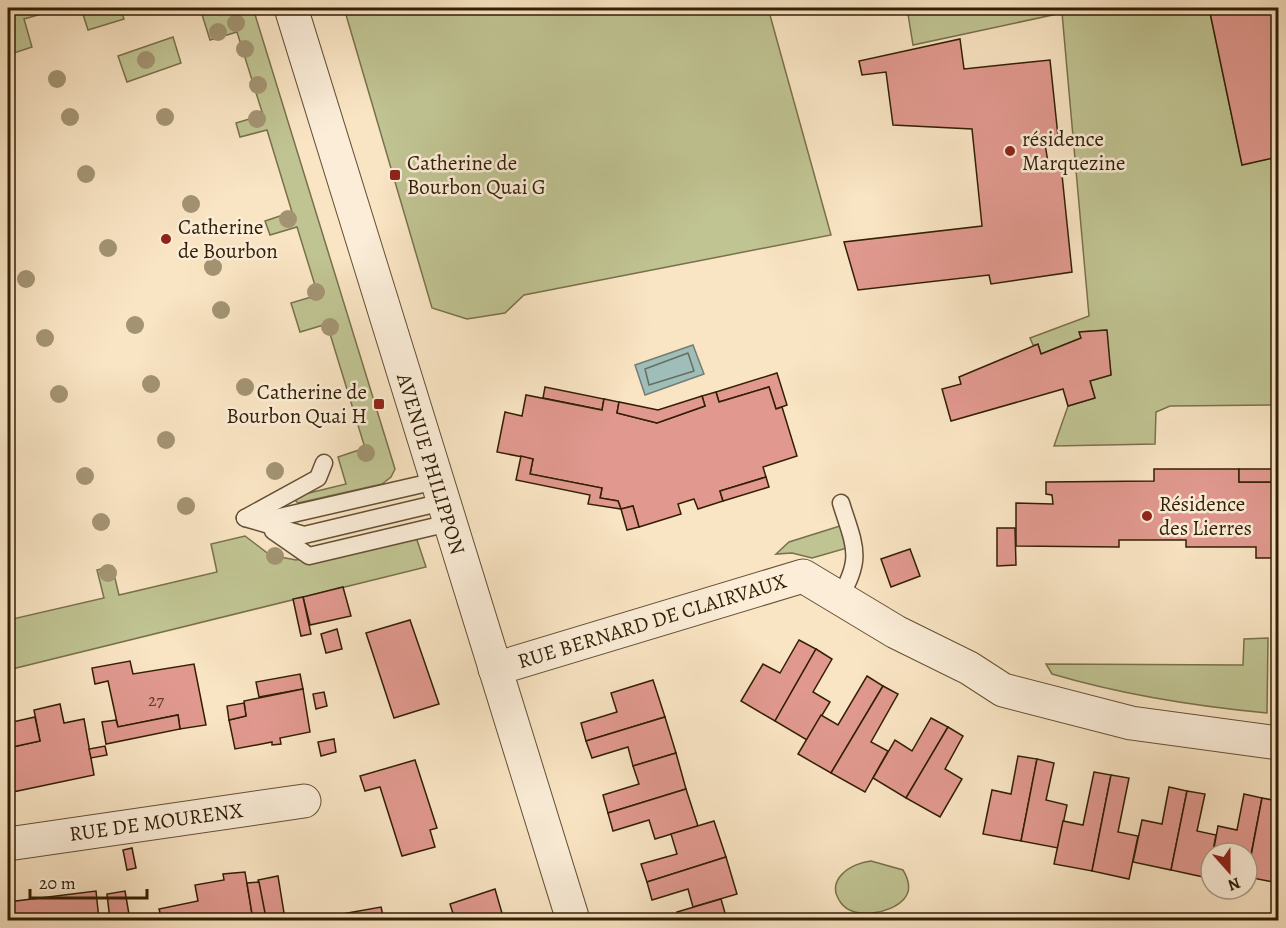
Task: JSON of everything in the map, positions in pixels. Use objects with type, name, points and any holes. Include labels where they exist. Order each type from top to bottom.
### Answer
[{"type":"street","name":"AVENUE PHILIPPON","points":[[291,8],[573,921]]},
{"type":"street","name":"RUE BERNARD DE CLAIRVAUX","points":[[495,669],[803,576],[896,632],[969,668],[1003,690],[1131,723],[1278,743]]},
{"type":"street","name":"RUE DE MOURENX","points":[[8,844],[304,801]]},
{"type":"lane","points":[[324,463],[318,477],[245,518],[260,522],[309,556],[443,502]]},
{"type":"lane","points":[[260,522],[443,502]]},
{"type":"lane","points":[[839,598],[852,578],[856,565],[854,546],[841,503]]},
{"type":"green space","points":[[8,8],[62,8],[24,19],[32,47],[8,55]]},
{"type":"green space","points":[[81,8],[120,8],[124,19],[88,30]]},
{"type":"green space","points":[[200,8],[253,8],[395,469],[391,477],[382,484],[298,503],[295,500],[297,496],[346,484],[338,457],[365,448],[327,324],[300,332],[291,303],[318,295],[297,227],[270,235],[265,221],[292,212],[267,130],[240,137],[236,123],[263,115],[237,32],[210,40]]},
{"type":"green space","points":[[344,8],[768,8],[831,235],[524,295],[505,313],[467,319],[432,308]]},
{"type":"green space","points":[[907,8],[1209,8],[1242,164],[1278,157],[1278,405],[1170,406],[1156,412],[1155,444],[1054,446],[1068,406],[1095,398],[1090,381],[1111,375],[1106,330],[1080,332],[1081,338],[1041,354],[1038,345],[1033,345],[1030,338],[1089,316],[1062,13],[913,45]]},
{"type":"green space","points":[[173,37],[181,63],[127,82],[118,56]]},
{"type":"green space","points":[[840,526],[847,548],[812,558],[792,553],[776,554],[789,542]]},
{"type":"green space","points":[[245,536],[270,555],[296,560],[413,539],[417,540],[426,567],[8,670],[8,620],[104,598],[97,570],[112,566],[119,595],[217,572],[211,544]]},
{"type":"green space","points":[[1268,638],[1267,713],[1132,694],[1052,674],[1046,664],[1243,665],[1244,639]]},
{"type":"green space","points":[[871,861],[903,870],[908,881],[908,892],[898,904],[882,911],[854,912],[841,903],[837,895],[838,880],[848,869]]},
{"type":"water","points":[[693,345],[704,374],[645,395],[635,365]]},
{"type":"building","points":[[1209,8],[1278,8],[1278,157],[1242,165]]},
{"type":"building","name":"résidence Marquezine","points":[[960,39],[964,69],[1050,60],[1058,136],[1044,138],[1049,168],[1061,165],[1072,272],[991,284],[989,275],[858,290],[844,242],[982,226],[972,129],[893,125],[886,72],[862,75],[859,61]]},
{"type":"building","points":[[1107,330],[1111,375],[1090,381],[1095,398],[1068,406],[1063,389],[951,421],[942,389],[961,384],[959,377],[1038,344],[1041,354],[1081,338],[1079,332]]},
{"type":"building","points":[[777,373],[787,405],[776,409],[769,387],[719,402],[716,392]]},
{"type":"building","points":[[545,387],[604,399],[602,410],[543,398]]},
{"type":"building","points":[[769,387],[776,409],[782,407],[797,456],[763,467],[766,477],[720,491],[723,501],[698,509],[694,499],[678,504],[681,514],[639,527],[633,506],[621,509],[618,501],[600,498],[602,488],[530,474],[533,459],[497,452],[505,412],[522,416],[526,395],[602,410],[604,399],[619,402],[617,413],[657,423],[705,406],[702,396],[716,392],[719,402]]},
{"type":"building","points":[[702,396],[705,406],[657,423],[617,413],[619,402],[658,410]]},
{"type":"building","points":[[521,456],[533,459],[530,474],[602,488],[600,498],[618,501],[621,509],[588,504],[590,495],[516,480]]},
{"type":"building","name":"Résidence des Lierres","points":[[1154,469],[1239,469],[1239,482],[1278,482],[1278,538],[1274,538],[1274,558],[1256,558],[1256,547],[1186,547],[1186,540],[1119,540],[1119,547],[1016,546],[1016,503],[1053,504],[1052,495],[1046,494],[1046,482],[1154,481]]},
{"type":"building","points":[[1239,469],[1278,469],[1278,482],[1239,482]]},
{"type":"building","points":[[766,477],[769,487],[723,501],[720,491]]},
{"type":"building","points":[[633,506],[639,527],[627,530],[621,509]]},
{"type":"building","points":[[997,528],[1015,528],[1016,565],[997,566]]},
{"type":"building","points":[[1274,538],[1278,538],[1278,558],[1274,558]]},
{"type":"building","points":[[910,549],[920,576],[891,587],[881,559]]},
{"type":"building","points":[[343,587],[351,616],[310,625],[303,597]]},
{"type":"building","points":[[303,597],[311,634],[301,636],[293,599]]},
{"type":"building","points":[[410,620],[439,704],[394,718],[366,633]]},
{"type":"building","points":[[337,629],[342,649],[326,653],[321,634]]},
{"type":"building","points":[[799,640],[816,649],[775,721],[741,701],[763,664],[780,673]]},
{"type":"building","points":[[816,649],[832,659],[813,692],[830,702],[807,740],[775,721]]},
{"type":"building","points":[[130,661],[133,674],[194,664],[206,725],[180,729],[178,715],[118,727],[108,681],[95,684],[92,668]]},
{"type":"building","points":[[300,674],[303,689],[259,697],[256,682]]},
{"type":"building","points":[[867,676],[883,686],[831,773],[798,754],[821,715],[838,725]]},
{"type":"building","points":[[653,680],[665,717],[586,741],[581,723],[617,712],[611,693]]},
{"type":"building","points":[[883,686],[898,694],[871,742],[888,751],[865,792],[831,773]]},
{"type":"building","points":[[303,689],[310,732],[280,738],[281,744],[272,745],[272,742],[235,749],[229,720],[246,716],[244,701]]},
{"type":"building","points":[[324,692],[327,706],[316,709],[313,694]]},
{"type":"building","points":[[244,703],[246,716],[229,720],[227,706]]},
{"type":"building","points":[[60,704],[64,723],[84,719],[94,775],[8,793],[8,748],[40,741],[34,710]]},
{"type":"building","points":[[178,715],[180,729],[106,744],[102,722],[116,720],[118,727]]},
{"type":"building","points":[[35,717],[40,741],[8,748],[8,723]]},
{"type":"building","points":[[665,717],[676,753],[633,766],[628,747],[592,758],[586,741]]},
{"type":"building","points":[[931,718],[948,727],[906,798],[873,778],[895,740],[912,751]]},
{"type":"building","points":[[948,727],[963,736],[945,769],[962,779],[940,817],[906,798]]},
{"type":"building","points":[[334,739],[336,752],[321,756],[318,742]]},
{"type":"building","points":[[105,746],[107,755],[91,758],[89,749]]},
{"type":"building","points":[[676,753],[686,789],[608,813],[603,795],[639,784],[633,766]]},
{"type":"building","points":[[1018,756],[1037,759],[1021,841],[983,834],[992,790],[1011,794]]},
{"type":"building","points":[[1037,759],[1054,763],[1046,800],[1067,805],[1058,848],[1021,841]]},
{"type":"building","points":[[415,760],[437,828],[430,830],[435,847],[402,856],[380,787],[365,791],[360,776]]},
{"type":"building","points":[[1094,772],[1111,775],[1092,871],[1054,864],[1063,821],[1083,825]]},
{"type":"building","points":[[1111,775],[1129,778],[1118,832],[1138,836],[1129,879],[1092,871]]},
{"type":"building","points":[[1169,787],[1187,791],[1171,870],[1133,862],[1142,820],[1162,824]]},
{"type":"building","points":[[686,789],[698,826],[655,839],[649,820],[613,831],[608,813]]},
{"type":"building","points":[[1187,791],[1205,794],[1197,831],[1216,835],[1215,841],[1199,841],[1199,876],[1171,870]]},
{"type":"building","points":[[1244,794],[1262,798],[1254,841],[1215,841],[1218,826],[1237,830]]},
{"type":"building","points":[[1262,798],[1278,801],[1274,837],[1278,838],[1278,883],[1259,879],[1259,841],[1254,841]]},
{"type":"building","points":[[714,821],[726,857],[647,882],[641,864],[677,854],[671,834]]},
{"type":"building","points":[[132,848],[136,868],[127,870],[123,850]]},
{"type":"building","points":[[726,857],[737,894],[693,907],[688,889],[652,900],[647,882]]},
{"type":"building","points":[[245,872],[253,920],[162,920],[159,909],[198,901],[195,885],[224,880],[223,874]]},
{"type":"building","points":[[278,876],[284,913],[265,916],[258,880]]},
{"type":"building","points":[[259,882],[266,918],[253,920],[247,883]]},
{"type":"building","points":[[495,889],[504,920],[455,920],[450,904]]},
{"type":"building","points":[[96,891],[99,920],[9,920],[8,902]]},
{"type":"building","points":[[125,891],[130,920],[110,920],[107,894]]},
{"type":"building","points":[[721,899],[727,920],[680,920],[677,912]]},
{"type":"building","points":[[381,907],[384,920],[308,920]]},
{"type":"place","name":"résidence Marquezine","points":[[1010,151]]},
{"type":"place","name":"Catherine de Bourbon Quai G","points":[[395,175]]},
{"type":"place","name":"Catherine de Bourbon","points":[[166,239]]},
{"type":"place","name":"Catherine de Bourbon Quai H","points":[[379,404]]},
{"type":"place","name":"Résidence des Lierres","points":[[1147,516]]}]
